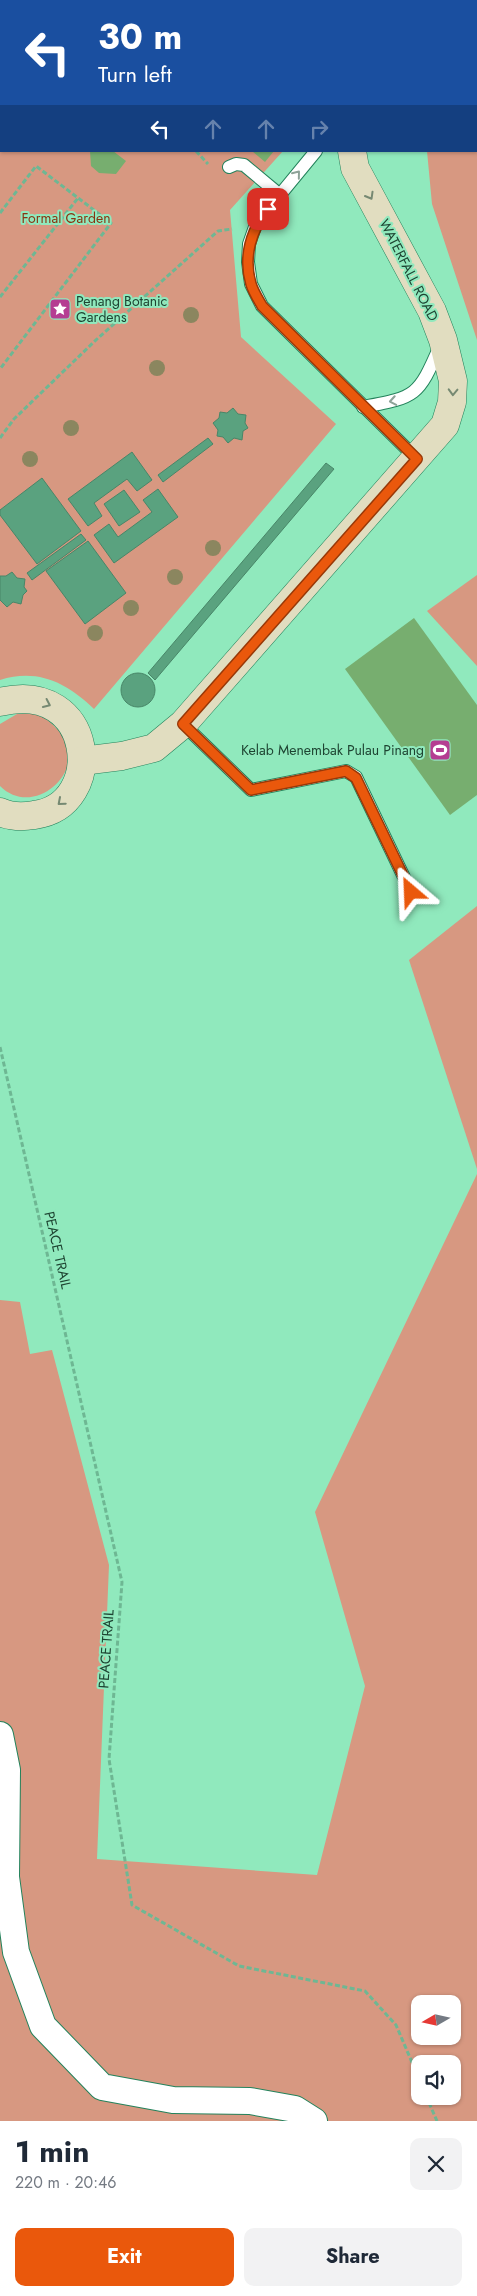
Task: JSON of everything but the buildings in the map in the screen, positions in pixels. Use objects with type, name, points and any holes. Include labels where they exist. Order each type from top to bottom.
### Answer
[{"type":"street","name":"WATERFALL ROAD","points":[[82,761],[122,756],[154,748],[183,724],[417,459],[444,425],[452,402],[453,381],[443,340],[432,311],[355,168],[352,152]]},
{"type":"street","points":[[0,702],[18,698],[38,699],[56,708],[71,722],[80,741],[82,761],[79,779],[69,794],[56,807],[40,815],[22,817],[0,812]]},
{"type":"street","points":[[0,1735],[7,1770],[6,1877],[16,1952],[43,2026],[102,2087],[173,2100],[250,2101],[295,2109],[314,2121]]},
{"type":"lane","points":[[315,152],[256,224],[250,244],[248,262],[251,284],[262,306],[417,459]]},
{"type":"lane","points":[[229,167],[236,164],[244,165],[280,195]]},
{"type":"lane","points":[[363,406],[402,399],[417,390],[427,377],[443,340]]},
{"type":"lane","points":[[183,724],[251,790],[346,771],[356,778],[411,892]]},
{"type":"path","points":[[0,213],[36,166],[111,223],[0,369]]},
{"type":"path","points":[[0,297],[78,198]]},
{"type":"path","points":[[0,438],[14,419],[97,339],[218,231],[256,224]]},
{"type":"path","name":"PEACE TRAIL","points":[[0,1047],[122,1582],[110,1759],[132,1905],[239,1966],[365,1991],[396,2025],[411,2060]]},
{"type":"path","points":[[430,2105],[437,2121]]},
{"type":"green space","name":"Formal Garden","points":[[0,152],[282,152],[230,210],[241,337],[336,424],[94,709],[73,692],[51,680],[27,676],[0,680]]},
{"type":"green space","points":[[427,152],[477,152],[477,340],[432,204]]},
{"type":"green space","points":[[477,575],[477,666],[427,611]]},
{"type":"green space","points":[[31,713],[46,719],[57,729],[67,743],[69,758],[65,772],[56,784],[44,793],[29,797],[14,795],[0,786],[0,724],[17,714]]},
{"type":"green space","points":[[477,906],[477,1169],[409,960]]},
{"type":"green space","points":[[477,1174],[477,2121],[0,2121],[0,1300],[20,1302],[30,1354],[52,1350],[109,1565],[97,1859],[317,1875],[365,1686],[315,1512]]},
{"type":"shaded area","points":[[233,408],[238,414],[246,415],[245,423],[248,428],[243,431],[242,440],[234,438],[228,443],[223,437],[217,436],[218,430],[213,423],[219,418],[220,412],[227,413]]},
{"type":"shaded area","points":[[208,438],[213,444],[163,482],[158,475]]},
{"type":"shaded area","points":[[132,452],[152,480],[137,491],[127,479],[94,503],[102,516],[88,526],[68,499]]},
{"type":"shaded area","points":[[326,463],[334,469],[155,680],[148,673]]},
{"type":"shaded area","points":[[42,478],[81,531],[37,564],[0,515],[0,510]]},
{"type":"shaded area","points":[[158,489],[178,517],[114,563],[94,535],[109,524],[118,537],[152,512],[143,500]]},
{"type":"shaded area","points":[[124,490],[140,512],[119,526],[104,504]]},
{"type":"shaded area","points":[[81,534],[86,540],[32,580],[27,573]]},
{"type":"shaded area","points":[[88,541],[126,593],[85,624],[46,571]]},
{"type":"shaded area","points":[[12,572],[17,578],[25,579],[24,587],[27,591],[23,595],[21,604],[13,602],[7,607],[0,600],[0,576],[6,576]]},
{"type":"shaded area","points":[[138,673],[145,674],[150,678],[154,683],[154,697],[150,702],[145,706],[138,707],[131,706],[126,702],[122,697],[121,690],[122,683],[126,678],[131,674]]},
{"type":"place","name":"Penang Botanic Gardens","points":[[60,309]]},
{"type":"place","name":"Kelab Menembak Pulau Pinang","points":[[440,750]]},
{"type":"route","points":[[268,209],[256,224],[250,244],[248,262],[251,284],[262,306],[316,362],[417,459],[183,724],[251,790],[346,771],[356,778],[411,892]]}]
